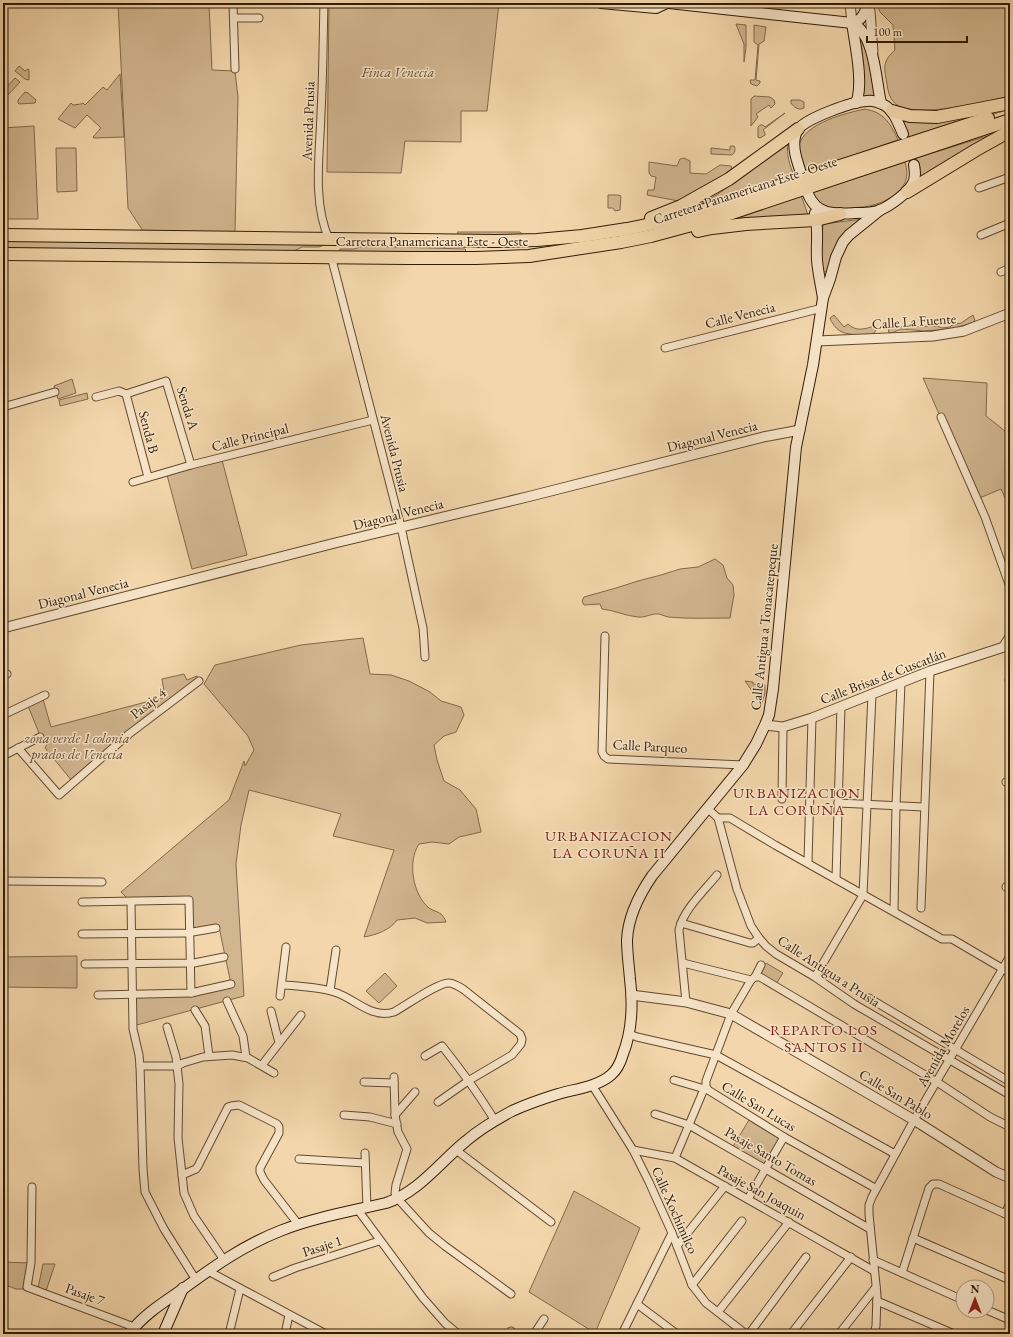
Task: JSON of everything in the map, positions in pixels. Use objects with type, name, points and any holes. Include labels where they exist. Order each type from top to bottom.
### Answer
[{"type":"highway","points":[[892,111],[910,116],[937,117],[1010,103]]},
{"type":"highway","name":"Carretera Panamericana Este - Oeste","points":[[3,235],[495,242],[598,234],[658,223],[697,213],[1010,111]]},
{"type":"highway","name":"Carretera Panamericana Este - Oeste","points":[[3,254],[430,258],[529,256],[620,242],[714,219],[817,183],[1010,120]]},
{"type":"highway","points":[[598,234],[650,219],[692,201],[729,179],[798,129]]},
{"type":"highway","points":[[907,192],[1010,131]]},
{"type":"highway","points":[[529,256],[553,256],[610,249],[676,237],[712,228],[746,224],[817,220],[840,214]]},
{"type":"highway","points":[[299,256],[299,251],[301,250],[321,249],[328,244],[329,239]]},
{"type":"highway","points":[[332,256],[330,250],[331,247],[338,243],[395,242],[398,240]]},
{"type":"main road","points":[[601,3],[656,8],[672,3],[852,23],[857,22],[863,16],[867,3]]},
{"type":"main road","points":[[852,23],[860,28],[866,39],[874,65],[881,103]]},
{"type":"main road","points":[[852,23],[860,83],[860,91],[856,103]]},
{"type":"main road","points":[[800,170],[795,148],[798,129],[816,117],[856,103],[866,101],[881,103],[892,111],[903,134]]},
{"type":"main road","points":[[907,192],[915,176],[914,165]]},
{"type":"main road","name":"Calle Antigua a Tonacatepeque","points":[[132,1330],[152,1310],[224,1260],[260,1240],[298,1224],[398,1199],[433,1173],[467,1140],[495,1121],[529,1104],[602,1081],[612,1074],[620,1063],[629,1034],[631,1016],[628,940],[630,925],[636,905],[643,889],[652,876],[743,765],[756,744],[769,714],[773,689],[792,483],[822,308],[836,257],[843,242],[849,234],[880,210],[907,192]]},
{"type":"main road","name":"Calle Antigua a Tonacatepeque","points":[[824,298],[817,259],[817,220],[809,197],[816,206],[825,212],[840,214]]},
{"type":"main road","points":[[840,214],[880,210]]},
{"type":"main road","points":[[163,1334],[184,1288]]},
{"type":"main road","points":[[152,1310],[158,1308],[163,1309],[168,1312],[170,1319]]},
{"type":"street","points":[[234,3],[235,69]]},
{"type":"street","name":"Avenida Prusia","points":[[324,3],[319,186],[322,218],[329,239]]},
{"type":"street","points":[[850,3],[852,23]]},
{"type":"street","points":[[867,3],[871,25],[874,65]]},
{"type":"street","points":[[234,18],[259,18]]},
{"type":"street","points":[[979,188],[1010,177]]},
{"type":"street","points":[[981,235],[1010,223]]},
{"type":"street","name":"Avenida Prusia","points":[[332,256],[401,527],[423,628],[425,657]]},
{"type":"street","points":[[1001,272],[1010,268]]},
{"type":"street","name":"Calle Venecia","points":[[665,348],[822,308]]},
{"type":"street","name":"Calle La Fuente","points":[[817,340],[933,336],[950,334],[967,330],[1010,313]]},
{"type":"street","name":"Senda A","points":[[126,394],[166,381],[191,465]]},
{"type":"street","points":[[96,397],[119,391],[126,394]]},
{"type":"street","points":[[3,407],[55,392]]},
{"type":"street","name":"Senda B","points":[[126,394],[148,477]]},
{"type":"street","points":[[941,417],[985,517],[1010,587]]},
{"type":"street","name":"Calle Principal","points":[[133,482],[191,465],[373,420]]},
{"type":"street","name":"Diagonal Venecia","points":[[3,628],[401,527],[538,495],[763,437],[800,430]]},
{"type":"street","points":[[1007,646],[1010,635]]},
{"type":"street","name":"Calle Parqueo","points":[[605,636],[602,752],[604,756],[608,759],[743,765]]},
{"type":"street","name":"Calle Brisas de Cuscatlán","points":[[765,725],[783,727],[812,718],[930,671],[1007,646]]},
{"type":"street","points":[[921,908],[930,671]]},
{"type":"street","name":"Pasaje 4","points":[[18,748],[59,794],[135,730],[199,681]]},
{"type":"street","points":[[894,911],[896,806],[901,683]]},
{"type":"street","points":[[815,977],[863,895],[872,694]]},
{"type":"street","points":[[3,715],[45,695]]},
{"type":"street","points":[[836,878],[841,706]]},
{"type":"street","points":[[808,862],[812,718]]},
{"type":"street","points":[[782,800],[783,727]]},
{"type":"street","points":[[3,756],[40,737]]},
{"type":"street","points":[[838,803],[924,807]]},
{"type":"street","points":[[707,808],[718,818],[730,818],[942,939],[952,939],[1010,973]]},
{"type":"street","name":"Calle Antigua a Prusia","points":[[718,818],[737,889],[751,926],[758,938],[776,954],[815,977],[854,1004],[1010,1095]]},
{"type":"street","points":[[686,1002],[679,930],[686,913],[717,875]]},
{"type":"street","points":[[3,881],[102,882]]},
{"type":"street","points":[[82,902],[189,900],[191,993]]},
{"type":"street","points":[[131,902],[133,1029],[140,1066],[142,1168],[145,1192],[164,1229],[196,1280]]},
{"type":"street","points":[[681,923],[750,943],[758,938]]},
{"type":"street","points":[[82,934],[190,932],[216,928]]},
{"type":"street","points":[[280,996],[286,948]]},
{"type":"street","points":[[330,990],[336,950]]},
{"type":"street","name":"Avenida Morelos","points":[[874,1334],[876,1326],[877,1302],[869,1205],[875,1188],[1010,956]]},
{"type":"street","points":[[85,964],[190,963],[224,957]]},
{"type":"street","points":[[683,963],[753,978],[760,977],[937,1082],[990,1117],[1010,1127]]},
{"type":"street","name":"Calle San Lucas","points":[[761,965],[731,1014],[706,1081],[706,1090],[784,1137],[875,1188]]},
{"type":"street","points":[[282,985],[330,990],[369,1011],[388,1014],[394,1012],[439,985],[449,982],[463,990],[520,1034],[522,1039],[521,1044],[512,1055],[468,1081],[438,1102]]},
{"type":"street","points":[[98,995],[191,993],[231,984]]},
{"type":"street","name":"Calle San Pablo","points":[[631,995],[686,1002],[731,1014],[914,1120],[996,1172],[1010,1178]]},
{"type":"street","points":[[868,998],[1010,1082]]},
{"type":"street","points":[[227,1001],[243,1036],[246,1057]]},
{"type":"street","points":[[195,1010],[205,1026],[209,1056]]},
{"type":"street","points":[[271,1011],[279,1043]]},
{"type":"street","points":[[262,1065],[301,1015]]},
{"type":"street","points":[[167,1027],[176,1057],[179,1084],[178,1138],[184,1193],[191,1209],[224,1260]]},
{"type":"street","points":[[629,1034],[716,1055],[895,1154]]},
{"type":"street","points":[[425,1056],[442,1046],[478,1092],[495,1121]]},
{"type":"street","points":[[140,1066],[177,1066],[183,1062],[209,1056],[232,1055],[246,1057],[274,1073]]},
{"type":"street","points":[[364,1082],[394,1080],[396,1124],[398,1132],[407,1149],[396,1185],[395,1193],[398,1199],[428,1233],[511,1294]]},
{"type":"street","points":[[674,1080],[706,1090],[675,1158]]},
{"type":"street","name":"Calle Xochimilco","points":[[592,1085],[633,1150],[672,1233],[692,1285],[706,1303],[743,1333]]},
{"type":"street","points":[[395,1115],[415,1092]]},
{"type":"street","points":[[182,1175],[196,1169],[228,1107],[239,1105],[277,1124],[279,1127],[279,1133],[260,1168],[260,1172],[264,1180],[298,1224]]},
{"type":"street","name":"Pasaje Santo Tomas","points":[[655,1114],[690,1124],[870,1228]]},
{"type":"street","points":[[344,1115],[370,1117],[396,1124]]},
{"type":"street","points":[[748,1199],[784,1137]]},
{"type":"street","points":[[456,1150],[551,1222]]},
{"type":"street","name":"Pasaje San Joaquin","points":[[633,1150],[675,1158],[874,1270]]},
{"type":"street","points":[[365,1153],[362,1209],[380,1241],[423,1298],[445,1323],[458,1334]]},
{"type":"street","points":[[299,1159],[365,1163]]},
{"type":"street","points":[[902,1273],[929,1188],[933,1184],[939,1184],[1008,1215],[1010,1203]]},
{"type":"street","points":[[677,1246],[725,1186]]},
{"type":"street","name":"Pasaje 7","points":[[32,1187],[31,1263],[27,1287],[132,1330]]},
{"type":"street","points":[[692,1285],[742,1221]]},
{"type":"street","points":[[718,1312],[789,1222]]},
{"type":"street","points":[[622,1334],[672,1233]]},
{"type":"street","points":[[914,1238],[1010,1280]]},
{"type":"street","name":"Pasaje 1","points":[[273,1277],[380,1241]]},
{"type":"street","points":[[743,1333],[806,1257]]},
{"type":"street","points":[[791,1334],[851,1257]]},
{"type":"street","points":[[873,1260],[955,1296]]},
{"type":"street","points":[[208,1271],[326,1334]]},
{"type":"street","points":[[839,1334],[876,1287]]},
{"type":"street","points":[[230,1334],[240,1289]]},
{"type":"street","points":[[877,1302],[954,1334]]},
{"type":"street","points":[[636,1304],[677,1334]]},
{"type":"street","points":[[995,1313],[1010,1320]]},
{"type":"street","points":[[284,1334],[289,1315]]},
{"type":"street","points":[[534,1334],[544,1319]]},
{"type":"green space","points":[[118,3],[209,3],[212,70],[235,71],[238,97],[235,232],[143,231],[128,208]]},
{"type":"green space","name":"Finca Venecia","points":[[329,3],[499,3],[487,111],[461,111],[461,142],[405,141],[401,173],[327,172]]},
{"type":"green space","points":[[876,3],[1010,3],[1010,96],[969,105],[936,110],[907,109],[897,105],[889,93],[885,69],[888,58],[895,50],[893,25],[880,12]]},
{"type":"green space","points":[[736,24],[746,25],[744,62],[744,44]]},
{"type":"green space","points":[[754,25],[766,27],[764,41],[759,44],[756,80],[760,81],[760,83],[757,86],[751,84],[750,80],[755,80],[758,45],[754,42]]},
{"type":"green space","points":[[859,36],[865,44],[876,99],[862,100],[864,92]]},
{"type":"green space","points":[[19,66],[25,71],[28,69],[29,70],[29,80],[25,79],[15,71]]},
{"type":"green space","points":[[120,74],[124,137],[94,138],[93,137],[101,128],[87,115],[75,128],[58,119],[71,103],[73,105],[83,103],[85,105],[103,87],[107,90]]},
{"type":"green space","points":[[15,78],[20,82],[7,96],[3,91]]},
{"type":"green space","points":[[25,92],[36,100],[35,103],[18,103],[18,100]]},
{"type":"green space","points":[[754,96],[770,97],[774,100],[775,104],[771,108],[769,105],[756,114],[758,117],[751,126],[751,99]]},
{"type":"green space","points":[[791,100],[800,100],[804,102],[804,108],[796,108],[791,103]]},
{"type":"green space","points":[[865,109],[882,116],[893,129],[898,140],[804,172],[799,155],[799,145],[803,137],[809,131],[827,120]]},
{"type":"green space","points":[[1010,109],[910,140],[899,117]]},
{"type":"green space","points":[[785,113],[763,130],[765,135],[760,138],[758,137],[758,127],[760,125],[765,127]]},
{"type":"green space","points":[[34,126],[38,219],[3,219],[3,128]]},
{"type":"green space","points":[[1010,129],[918,181],[920,167],[916,158]]},
{"type":"green space","points":[[788,143],[788,156],[794,176],[681,215],[718,194]]},
{"type":"green space","points":[[730,146],[734,146],[735,148],[732,155],[711,154],[711,148],[730,150]]},
{"type":"green space","points":[[56,148],[76,148],[77,191],[57,192]]},
{"type":"green space","points":[[684,158],[690,161],[690,173],[706,174],[720,165],[731,166],[733,171],[684,202],[647,195],[648,190],[654,190],[656,177],[651,176],[649,173],[649,162],[677,166],[680,159]]},
{"type":"green space","points":[[905,162],[907,172],[901,189],[887,200],[869,206],[835,211],[817,201],[811,193]]},
{"type":"green space","points":[[608,195],[621,196],[620,210],[615,211],[613,208],[608,208]]},
{"type":"green space","points":[[801,195],[809,218],[712,223]]},
{"type":"green space","points":[[863,219],[828,271],[825,272],[822,270],[821,252],[823,224]]},
{"type":"green space","points":[[457,232],[520,232],[526,237],[459,235]]},
{"type":"green space","points":[[3,239],[324,245],[319,247],[302,247],[294,251],[3,248]]},
{"type":"green space","points":[[363,246],[466,250],[464,252],[339,252],[340,249],[354,249]]},
{"type":"green space","points":[[834,315],[844,327],[848,324],[857,329],[864,329],[874,326],[877,329],[874,333],[869,335],[856,335],[843,332],[840,331],[832,322],[830,318]]},
{"type":"green space","points":[[973,315],[974,322],[952,329],[923,331],[898,330],[889,333],[888,327],[950,327],[961,323]]},
{"type":"green space","points":[[923,378],[987,383],[986,416],[1010,435],[1010,496],[1005,498],[1001,489],[977,499]]},
{"type":"green space","points":[[72,379],[76,393],[58,399],[54,386]]},
{"type":"green space","points":[[87,393],[88,399],[60,406],[59,400]]},
{"type":"green space","points":[[222,460],[247,555],[192,569],[167,475]]},
{"type":"green space","points":[[715,559],[723,565],[727,578],[733,585],[734,595],[730,618],[676,618],[659,614],[638,617],[602,609],[600,604],[584,605],[582,601],[584,597],[680,569],[698,567]]},
{"type":"green space","points":[[363,638],[370,674],[391,675],[409,681],[430,692],[441,701],[461,707],[464,715],[456,732],[444,736],[434,745],[444,781],[460,790],[476,809],[481,832],[459,837],[449,844],[432,842],[419,844],[415,851],[413,860],[414,878],[419,895],[429,908],[441,914],[446,922],[427,923],[415,918],[397,920],[391,927],[382,932],[364,937],[394,850],[333,836],[341,814],[249,790],[241,825],[236,864],[244,996],[133,1026],[132,994],[189,993],[231,984],[219,927],[190,930],[189,900],[131,902],[121,892],[229,800],[244,761],[245,766],[254,750],[248,736],[204,684],[215,665],[301,645]]},
{"type":"green space","name":"zona verde 1 colonia prados de Venecia","points":[[184,674],[187,680],[197,676],[199,680],[72,781],[45,748],[47,744],[39,733],[28,706],[43,699],[51,727],[165,697],[162,679]]},
{"type":"green space","points":[[745,681],[753,682],[753,684],[765,685],[765,693],[761,706],[758,699]]},
{"type":"green space","points":[[77,956],[77,988],[3,987],[3,957]]},
{"type":"green space","points":[[766,963],[783,973],[776,984],[759,974]]},
{"type":"green space","points":[[385,973],[397,986],[379,1003],[366,991]]},
{"type":"green space","points":[[749,1120],[781,1140],[765,1167],[732,1148]]},
{"type":"green space","points":[[574,1191],[640,1228],[595,1333],[529,1292]]},
{"type":"green space","points":[[3,1262],[31,1263],[26,1289],[16,1289],[3,1284]]},
{"type":"green space","points":[[43,1264],[55,1264],[46,1291],[38,1288]]},
{"type":"district","name":"URBANIZACION LA CORUÑA","points":[[797,802]]},
{"type":"district","name":"URBANIZACION LA CORUÑA II","points":[[609,844]]},
{"type":"district","name":"REPARTO LOS SANTOS II","points":[[824,1038]]}]
